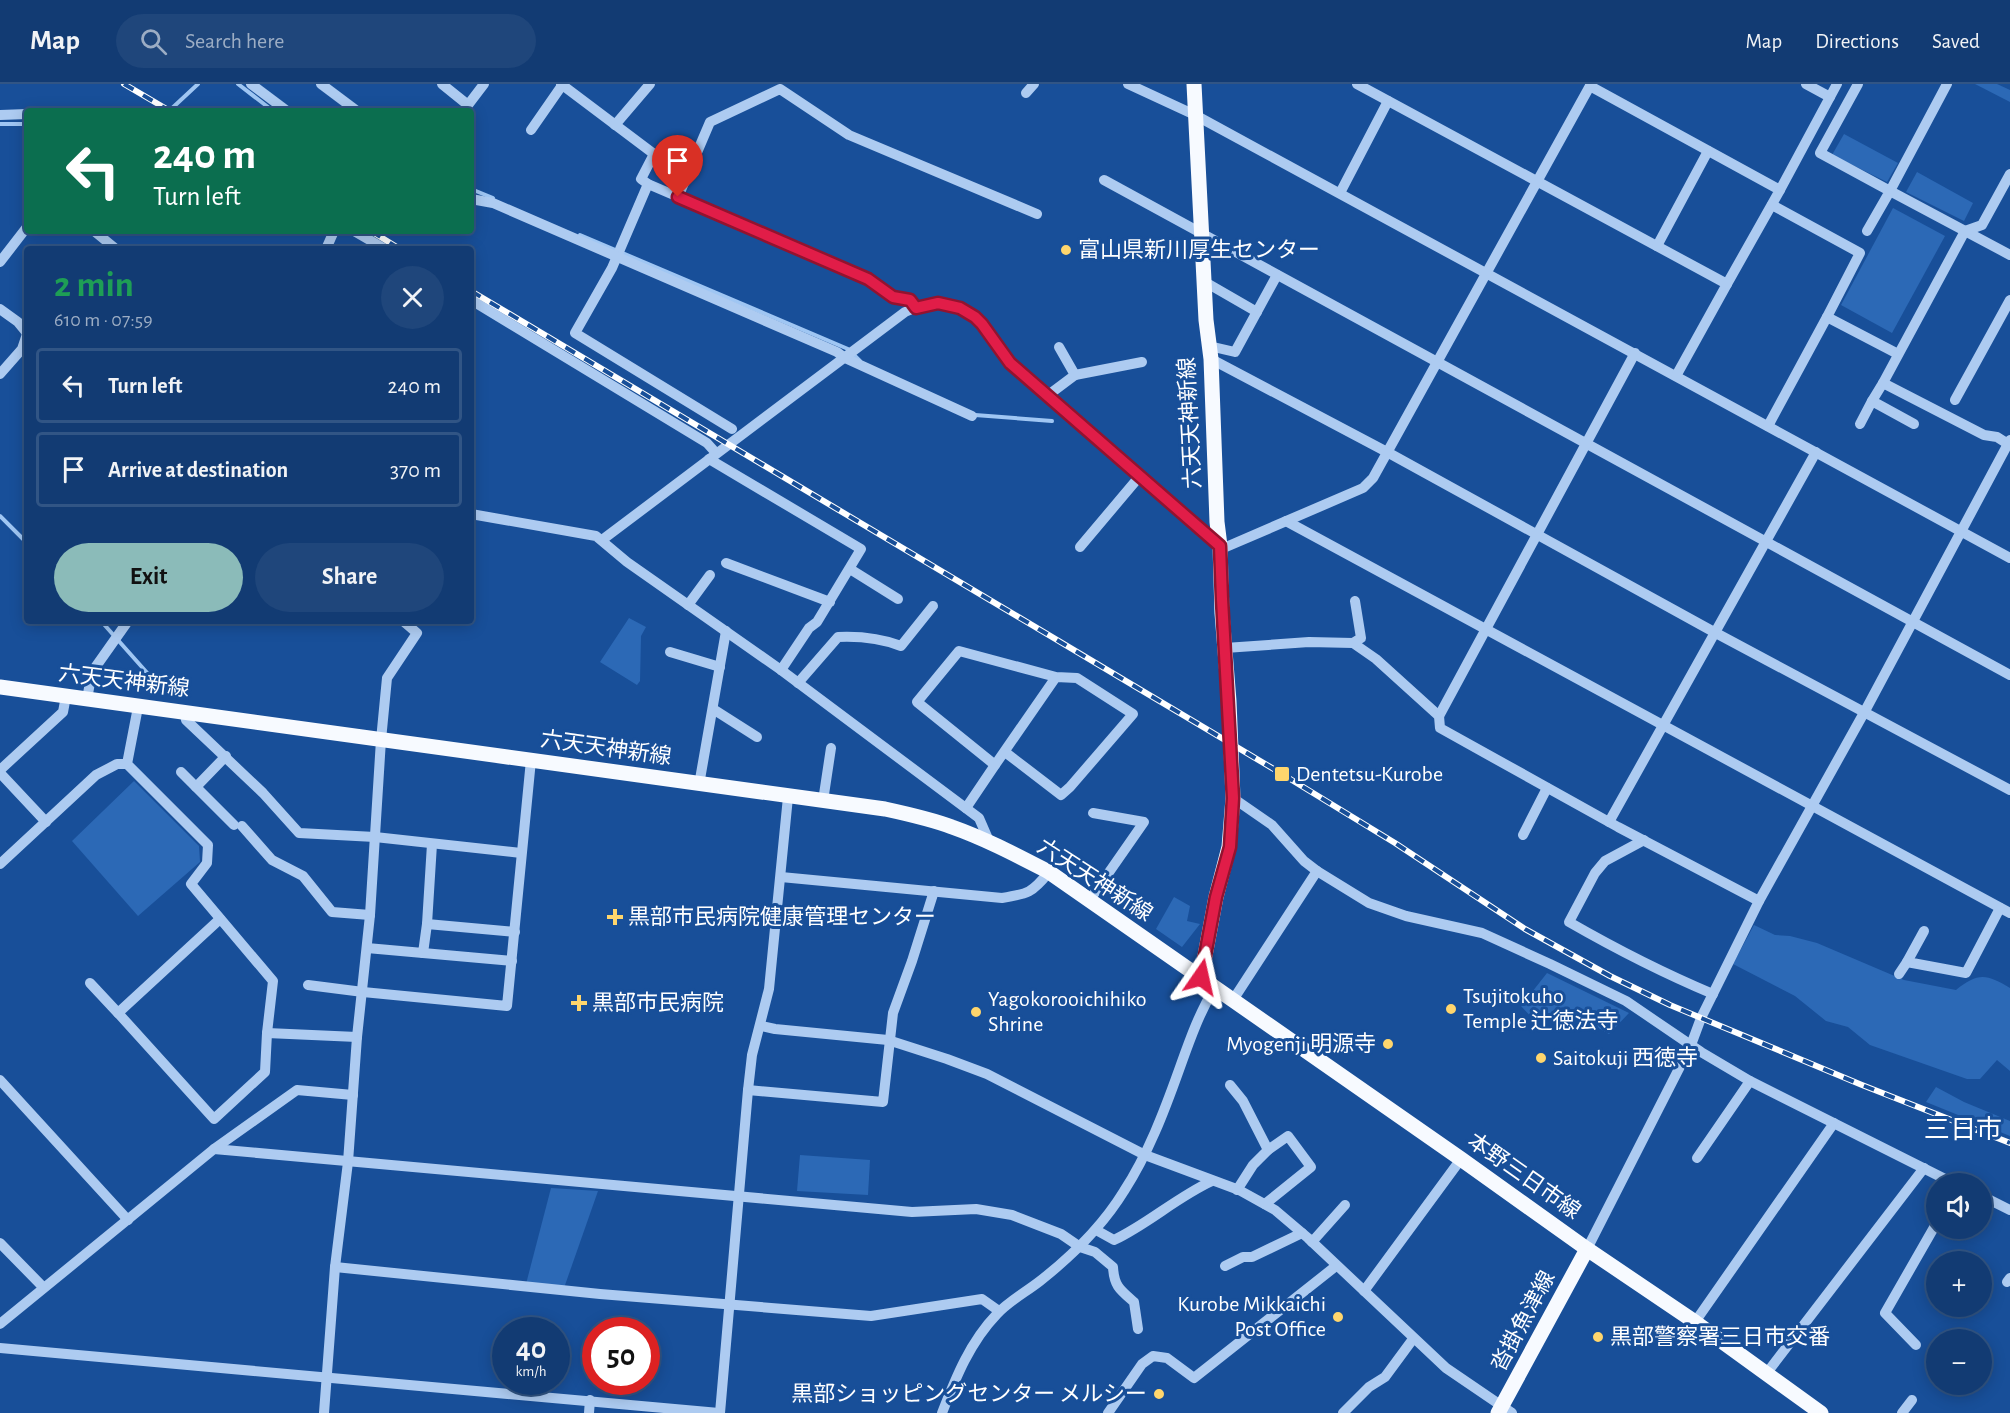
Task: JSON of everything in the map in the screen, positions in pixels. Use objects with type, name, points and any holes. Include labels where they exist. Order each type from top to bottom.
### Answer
[{"type":"main road","name":"六天天神新線","points":[[0,687],[823,801],[925,818],[989,842],[1049,872],[1201,977],[1216,897],[1230,847],[1233,798],[1194,84]]},
{"type":"main road","name":"本野三日市線","points":[[1201,977],[1587,1249],[1695,1322],[1814,1411]]},
{"type":"main road","name":"沓掛魚津線","points":[[1504,1411],[1587,1249]]},
{"type":"street","points":[[251,84],[283,108]]},
{"type":"street","points":[[321,84],[353,108]]},
{"type":"street","points":[[442,84],[466,108],[484,84]]},
{"type":"street","points":[[531,130],[562,84],[654,154],[641,179],[648,184],[868,279],[893,297],[910,300],[916,308]]},
{"type":"street","points":[[615,125],[650,84]]},
{"type":"street","points":[[1128,84],[1195,115],[2010,558]]},
{"type":"street","points":[[1357,84],[1727,284]]},
{"type":"street","points":[[1806,84],[1830,97]]},
{"type":"street","points":[[1676,376],[1837,84]]},
{"type":"street","points":[[1858,84],[1820,153],[2010,255]]},
{"type":"street","points":[[1866,231],[1947,84]]},
{"type":"street","points":[[602,540],[905,312],[938,303],[960,308],[975,317],[1010,363],[1220,546],[1226,547],[1363,488],[1373,478],[1590,85],[1780,190]]},
{"type":"street","points":[[678,197],[710,122],[780,89],[849,135],[1037,214]]},
{"type":"street","points":[[1340,194],[1388,101]]},
{"type":"street","points":[[0,115],[24,114]]},
{"type":"street","points":[[1657,246],[1708,151]]},
{"type":"street","points":[[1860,424],[1965,231],[1982,225],[2010,174]]},
{"type":"street","points":[[1104,180],[2010,675]]},
{"type":"street","points":[[648,184],[617,257],[575,333],[732,429]]},
{"type":"street","points":[[474,200],[493,203],[837,352],[845,358],[972,416]]},
{"type":"street","points":[[1768,426],[1860,253],[1772,205]]},
{"type":"street","points":[[0,262],[24,231]]},
{"type":"street","points":[[98,234],[112,246]]},
{"type":"street","points":[[359,234],[380,246]]},
{"type":"street","points":[[1210,353],[1235,352],[1277,275]]},
{"type":"street","points":[[1205,282],[1257,312]]},
{"type":"street","points":[[1955,400],[2010,300]]},
{"type":"street","points":[[474,302],[707,443],[713,456],[861,549],[817,622],[809,628],[781,670]]},
{"type":"street","points":[[0,309],[24,329]]},
{"type":"street","points":[[1827,316],[1898,354]]},
{"type":"street","points":[[0,374],[22,349],[24,343]]},
{"type":"street","points":[[1059,347],[1076,375]]},
{"type":"street","points":[[1210,353],[1714,632],[1866,711],[2010,790]]},
{"type":"street","points":[[1635,354],[1439,716],[1440,728],[1609,822],[1759,901]]},
{"type":"street","points":[[1047,396],[1076,375],[1142,362]]},
{"type":"street","points":[[1587,1249],[1691,1045],[1701,1018],[1759,901],[1866,711],[2009,442],[1984,435],[1882,383]]},
{"type":"street","points":[[1872,401],[1914,424]]},
{"type":"street","points":[[1609,822],[1816,452]]},
{"type":"street","points":[[1080,547],[1139,477]]},
{"type":"street","points":[[474,515],[596,536],[627,562],[781,670],[980,818],[989,842]]},
{"type":"street","points":[[1286,521],[2005,910],[1966,973],[1907,962]]},
{"type":"street","points":[[726,563],[830,602]]},
{"type":"street","points":[[850,569],[898,599]]},
{"type":"street","points":[[688,605],[710,575]]},
{"type":"street","points":[[1353,644],[1361,638],[1354,601]]},
{"type":"street","points":[[798,683],[838,636],[882,639],[901,646],[933,606]]},
{"type":"street","points":[[87,699],[92,672],[126,624]]},
{"type":"street","points":[[324,1413],[335,1267],[348,1162],[357,1037],[370,915],[387,678],[417,633],[406,624]]},
{"type":"street","points":[[699,785],[726,631]]},
{"type":"street","points":[[1225,648],[1309,642],[1353,644],[1376,659],[1439,716]]},
{"type":"street","points":[[995,765],[917,702],[959,651],[1056,677],[1077,678],[1133,714],[1070,788],[1061,795],[1005,752]]},
{"type":"street","points":[[670,652],[720,667]]},
{"type":"street","points":[[966,808],[1056,677]]},
{"type":"street","points":[[46,822],[0,772],[63,712],[66,696]]},
{"type":"street","points":[[126,764],[138,707]]},
{"type":"street","points":[[713,709],[757,737]]},
{"type":"street","points":[[184,711],[186,720],[226,756],[299,833],[375,837],[521,853]]},
{"type":"street","points":[[823,801],[831,748]]},
{"type":"street","points":[[196,787],[226,756]]},
{"type":"street","points":[[308,985],[507,1006],[531,760]]},
{"type":"street","points":[[0,864],[96,775],[117,764],[126,764],[208,845],[207,863],[191,884],[273,981],[265,1072],[214,1119],[90,983]]},
{"type":"street","points":[[180,772],[272,860],[303,876],[332,912],[370,915]]},
{"type":"street","points":[[1523,835],[1547,788]]},
{"type":"street","points":[[0,1348],[720,1413],[748,1090],[753,1055],[769,989],[788,797]]},
{"type":"street","points":[[1233,798],[1272,825],[1317,872],[1369,903],[1406,916],[1482,933],[1626,1001],[1750,1081],[1934,1173]]},
{"type":"street","points":[[1089,901],[1144,822],[1093,813]]},
{"type":"street","points":[[1644,840],[1605,861],[1595,873],[1569,922],[1612,947],[1713,993]]},
{"type":"street","points":[[423,953],[432,844]]},
{"type":"street","points":[[781,877],[1002,898],[1022,895],[1036,888],[1049,872]]},
{"type":"street","points":[[1233,1000],[1317,872]]},
{"type":"street","points":[[748,1090],[884,1102],[888,1040],[893,1013],[934,891]]},
{"type":"street","points":[[118,1013],[220,919]]},
{"type":"street","points":[[427,924],[515,932]]},
{"type":"street","points":[[1899,974],[1924,931]]},
{"type":"street","points":[[367,948],[512,962]]},
{"type":"street","points":[[942,1413],[965,1358],[980,1333],[999,1311],[1080,1247],[1096,1230],[1124,1191],[1145,1155],[1198,1018],[1215,987]]},
{"type":"street","points":[[761,1026],[888,1040],[947,1059],[987,1074],[1145,1155],[1237,1190],[1265,1204],[1312,1242],[1446,1368],[1504,1411]]},
{"type":"street","points":[[267,1032],[357,1037]]},
{"type":"street","points":[[0,1080],[128,1220]]},
{"type":"street","points":[[1697,1158],[1750,1081]]},
{"type":"street","points":[[1230,1085],[1243,1101],[1268,1150]]},
{"type":"street","points":[[0,1324],[214,1149],[297,1090],[353,1095]]},
{"type":"street","points":[[1695,1322],[1834,1123]]},
{"type":"street","points":[[1237,1190],[1253,1165],[1268,1150],[1288,1137],[1311,1167],[1265,1204]]},
{"type":"street","points":[[214,1149],[912,1212],[976,1209],[1012,1215],[1061,1234],[1080,1247],[1095,1252],[1113,1267],[1113,1279],[1119,1290],[1134,1302],[1138,1329]]},
{"type":"street","points":[[1364,1291],[1461,1159]]},
{"type":"street","points":[[1766,1374],[1924,1168]]},
{"type":"street","points":[[1096,1230],[1114,1240],[1192,1190],[1212,1181]]},
{"type":"street","points":[[1992,1201],[2010,1209]]},
{"type":"street","points":[[1312,1242],[1345,1205]]},
{"type":"street","points":[[1226,1266],[1243,1257],[1252,1257],[1302,1233]]},
{"type":"street","points":[[1916,1345],[1885,1313],[1927,1239]]},
{"type":"street","points":[[0,1243],[43,1287]]},
{"type":"street","points":[[1108,1413],[1142,1364],[1153,1356],[1167,1358],[1194,1378],[1336,1266]]},
{"type":"street","points":[[335,1267],[730,1305],[871,1316],[982,1299],[999,1311]]},
{"type":"street","points":[[1343,1413],[1369,1387],[1385,1377],[1413,1339]]},
{"type":"street","points":[[589,1413],[590,1400]]},
{"type":"street","points":[[1902,1413],[1912,1400]]},
{"type":"shaded area","points":[[1975,84],[1997,84],[2010,90],[2010,102]]},
{"type":"shaded area","points":[[1844,134],[1898,163],[1887,182],[1832,155]]},
{"type":"shaded area","points":[[1917,172],[1973,203],[1964,221],[1906,192]]},
{"type":"shaded area","points":[[1893,208],[1945,236],[1892,333],[1841,305]]},
{"type":"shaded area","points":[[629,618],[646,627],[641,636],[640,681],[637,685],[600,662]]},
{"type":"shaded area","points":[[134,781],[199,846],[200,862],[138,916],[72,841]]},
{"type":"shaded area","points":[[1174,897],[1190,906],[1187,921],[1200,924],[1182,947],[1156,929]]},
{"type":"shaded area","points":[[1754,925],[1775,935],[1790,936],[1817,943],[1904,980],[1956,990],[1970,980],[1983,977],[2002,983],[2010,988],[2010,1071],[1997,1060],[1980,1079],[1967,1079],[1870,1045],[1848,1027],[1826,1021],[1795,996],[1733,964]]},
{"type":"shaded area","points":[[1547,973],[1629,1013],[1609,1034],[1562,1007],[1548,1020],[1541,1015],[1534,1020],[1521,1006]]},
{"type":"shaded area","points":[[1936,1087],[1964,1102],[2010,1121],[2010,1136],[1926,1102]]},
{"type":"shaded area","points":[[800,1155],[870,1160],[868,1195],[797,1191]]},
{"type":"shaded area","points":[[551,1188],[598,1191],[564,1288],[526,1284]]},
{"type":"waterway","points":[[172,108],[198,84]]},
{"type":"waterway","points":[[238,84],[269,108]]},
{"type":"waterway","points":[[0,124],[24,124]]},
{"type":"waterway","points":[[474,190],[493,198]]},
{"type":"waterway","points":[[580,235],[848,349],[860,361]]},
{"type":"waterway","points":[[975,415],[1052,421]]},
{"type":"waterway","points":[[0,516],[24,540]]},
{"type":"waterway","points":[[104,624],[157,684]]},
{"type":"railway","points":[[124,84],[165,108]]},
{"type":"railway","points":[[376,234],[395,246]]},
{"type":"railway","points":[[474,293],[1282,774],[1395,843],[1525,929],[1610,976],[1670,1005],[1862,1085],[2010,1143]]},
{"type":"place","name":"富山県新川厚生センター","points":[[1066,250]]},
{"type":"place","name":"Dentetsu-Kurobe","points":[[1282,774]]},
{"type":"place","name":"黒部市民病院健康管理センター","points":[[615,917]]},
{"type":"place","name":"黒部市民病院","points":[[579,1003]]},
{"type":"place","name":"Tsujitokuho Temple 辻徳法寺","points":[[1451,1009]]},
{"type":"place","name":"Yagokorooichihiko Shrine","points":[[976,1012]]},
{"type":"place","name":"Myogenji 明源寺","points":[[1388,1044]]},
{"type":"place","name":"Saitokuji 西徳寺","points":[[1541,1058]]},
{"type":"place","name":"Kurobe Mikkaichi Post Office","points":[[1338,1317]]},
{"type":"place","name":"黒部警察署三日市交番","points":[[1598,1337]]},
{"type":"place","name":"黒部ショッピングセンター メルシー","points":[[1159,1394]]},
{"type":"district","name":"三日市","points":[[1963,1130]]},
{"type":"route","points":[[678,197],[868,279],[893,297],[910,300],[916,308],[938,303],[960,308],[975,317],[1010,363],[1220,546],[1233,798],[1230,847],[1216,897],[1201,977]]}]
